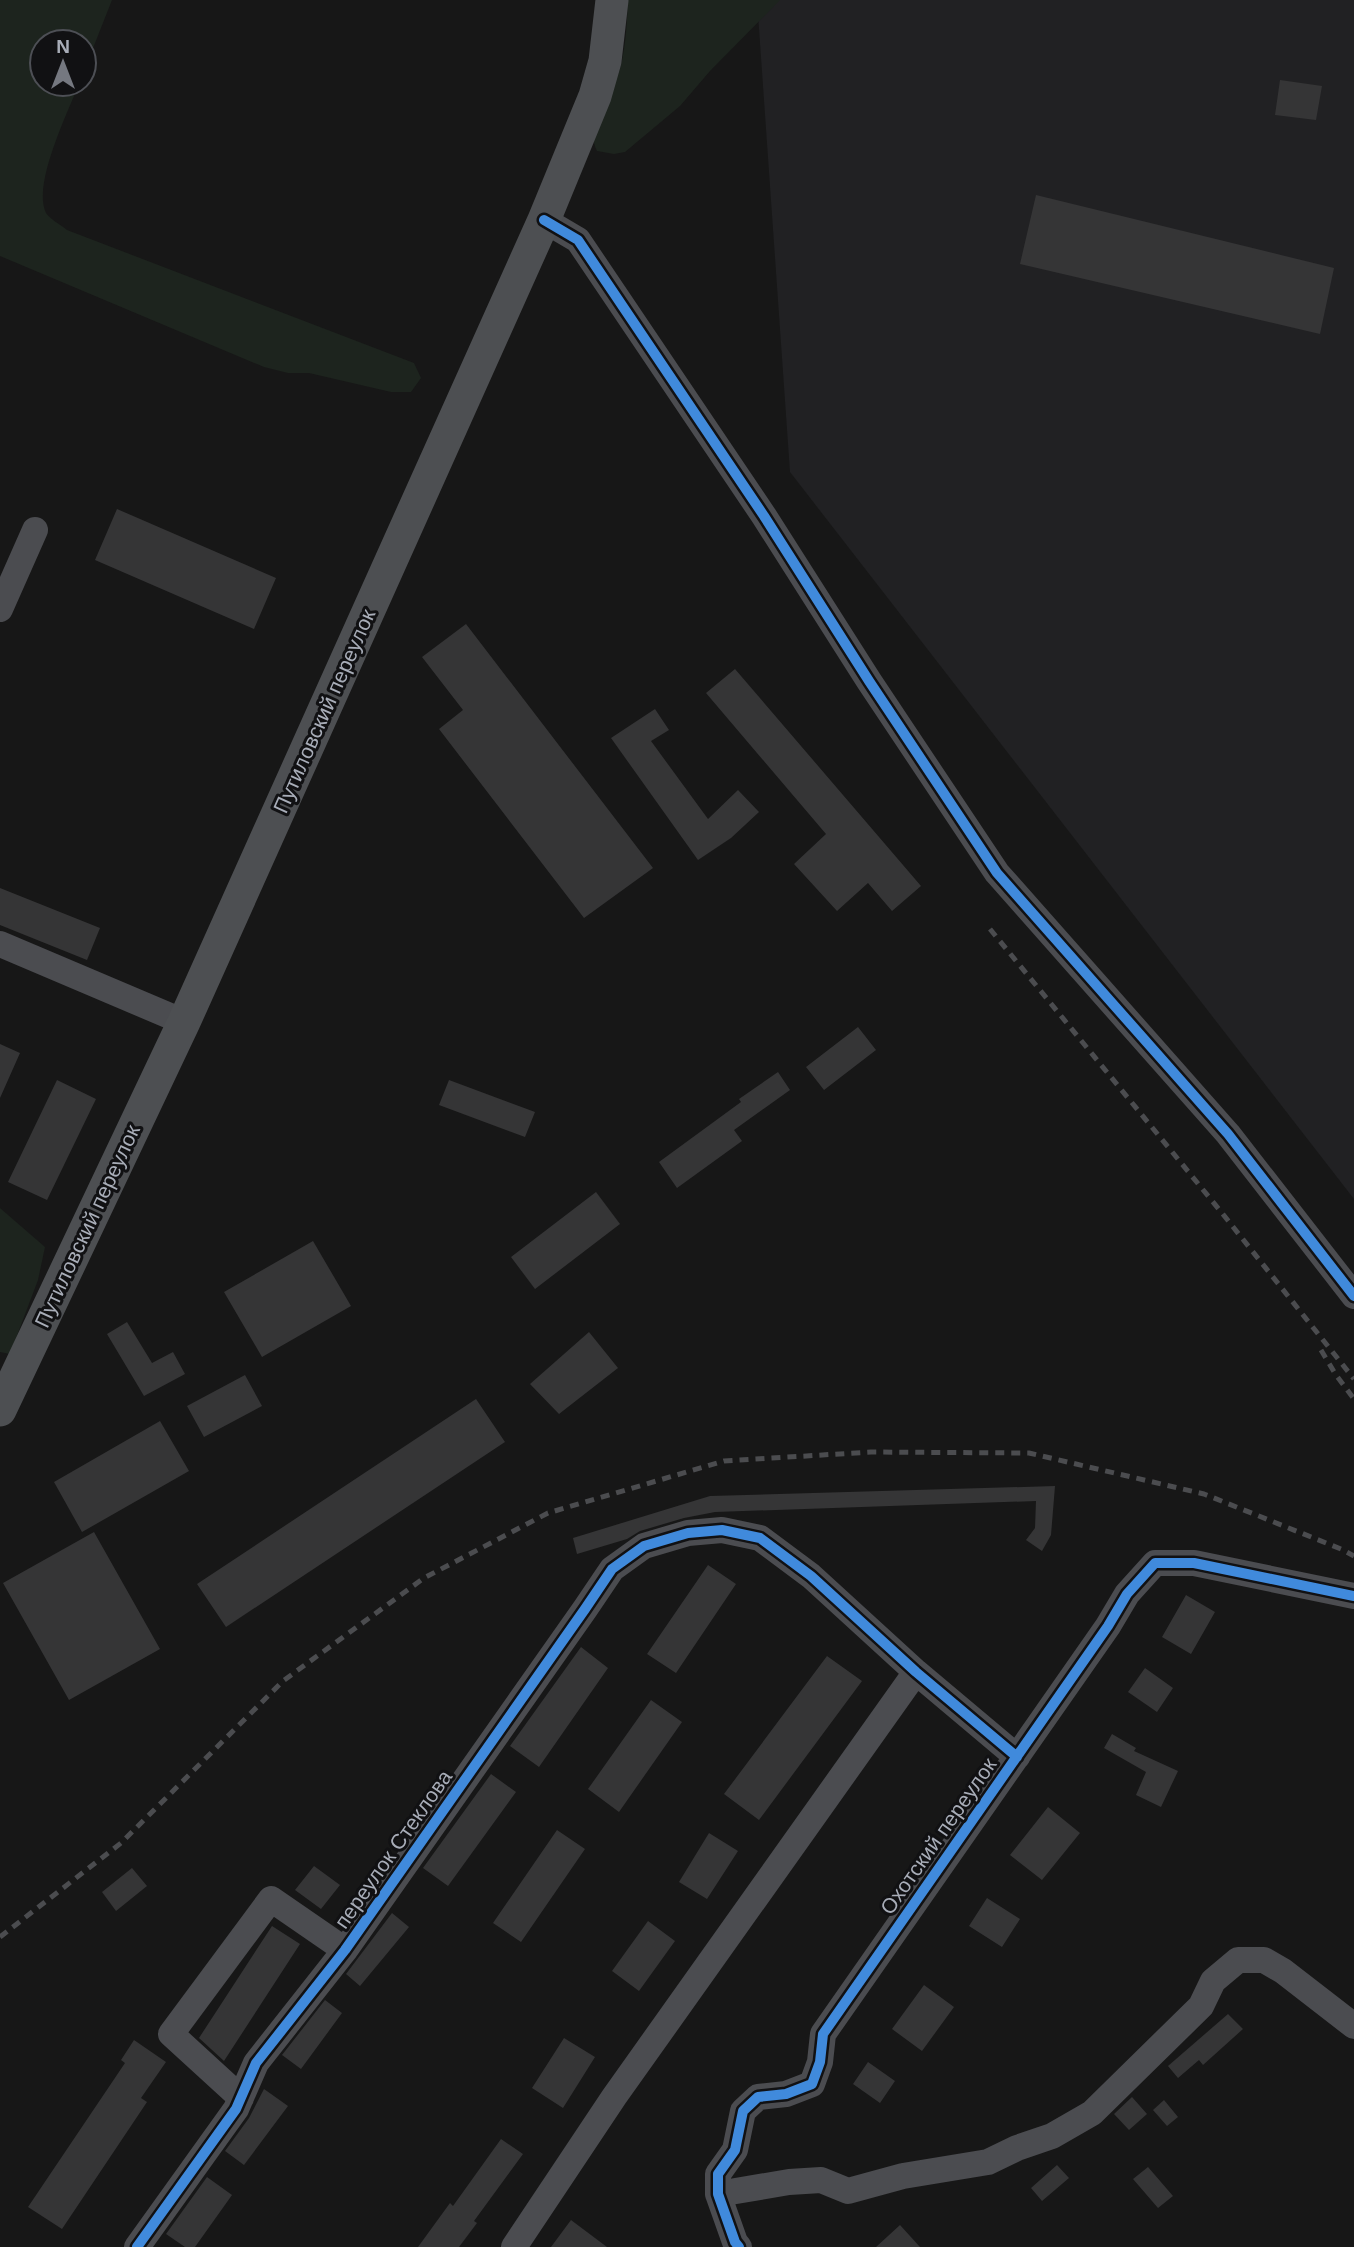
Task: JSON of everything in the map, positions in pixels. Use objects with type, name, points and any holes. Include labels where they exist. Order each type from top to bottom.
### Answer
[{"type":"main road","name":"Путиловский переулок","points":[[0,1410],[184,1022],[544,220],[595,96],[605,61],[612,0]]},
{"type":"street","points":[[544,220],[578,240],[764,516],[869,681],[997,873],[1228,1134],[1354,1296]]},
{"type":"street","points":[[0,609],[36,530]]},
{"type":"street","points":[[0,944],[184,1022]]},
{"type":"street","name":"переулок Стеклова","points":[[137,2247],[236,2109],[256,2063],[345,1950],[612,1569],[644,1546],[688,1533],[722,1530],[760,1538],[819,1582],[916,1672],[1017,1757]]},
{"type":"street","name":"Охотский переулок","points":[[718,2194],[718,2174],[735,2150],[743,2111],[758,2097],[786,2094],[812,2084],[820,2062],[823,2035],[1108,1626],[1127,1594],[1156,1563],[1194,1563],[1354,1597]]},
{"type":"street","points":[[514,2247],[614,2096],[916,1672]]},
{"type":"street","points":[[241,2098],[171,2034],[271,1899],[345,1950]]},
{"type":"street","points":[[737,2245],[718,2194],[789,2182],[821,2180],[848,2191],[903,2176],[988,2162],[1052,2136],[1093,2113],[1201,2006],[1213,1981],[1238,1960],[1264,1960],[1283,1971],[1354,2026]]},
{"type":"shaded area","points":[[0,0],[112,0],[98,36],[98,28],[28,28],[28,98],[73,98],[47,167],[43,201],[46,213],[67,230],[414,363],[421,378],[411,392],[391,392],[309,373],[288,373],[264,367],[0,256]]},
{"type":"shaded area","points":[[628,0],[780,0],[710,71],[680,106],[625,152],[614,154],[597,151],[594,130],[621,65]]},
{"type":"shaded area","points":[[757,0],[1354,0],[1354,1199],[790,472]]},
{"type":"shaded area","points":[[0,1208],[45,1247],[38,1280],[10,1354],[0,1352]]},
{"type":"building","points":[[1280,80],[1322,86],[1316,120],[1275,115]]},
{"type":"building","points":[[1036,195],[1334,268],[1320,334],[1020,264]]},
{"type":"building","points":[[117,509],[276,578],[254,629],[95,560]]},
{"type":"building","points":[[466,624],[653,868],[584,918],[439,729],[463,710],[422,657]]},
{"type":"building","points":[[735,669],[921,886],[892,911],[868,883],[837,911],[794,864],[826,834],[706,693]]},
{"type":"building","points":[[655,709],[669,730],[651,741],[708,819],[738,790],[759,812],[731,838],[698,860],[611,738]]},
{"type":"building","points":[[0,888],[100,928],[87,960],[0,925]]},
{"type":"building","points":[[858,1027],[876,1050],[824,1090],[806,1067]]},
{"type":"building","points":[[0,1044],[20,1053],[0,1098]]},
{"type":"building","points":[[778,1072],[790,1090],[734,1130],[742,1141],[677,1188],[659,1162]]},
{"type":"building","points":[[57,1080],[96,1099],[47,1200],[8,1182]]},
{"type":"building","points":[[449,1080],[535,1112],[525,1137],[439,1105]]},
{"type":"building","points":[[596,1192],[620,1224],[535,1289],[511,1257]]},
{"type":"building","points":[[313,1241],[351,1306],[262,1357],[224,1292]]},
{"type":"building","points":[[127,1322],[152,1363],[173,1352],[185,1374],[144,1396],[107,1334]]},
{"type":"building","points":[[589,1332],[618,1368],[559,1414],[530,1384]]},
{"type":"building","points":[[245,1375],[262,1406],[204,1437],[187,1406]]},
{"type":"building","points":[[476,1399],[505,1442],[226,1627],[197,1584]]},
{"type":"building","points":[[160,1421],[189,1471],[82,1532],[54,1482]]},
{"type":"building","points":[[1055,1486],[1051,1535],[1042,1551],[1026,1540],[1035,1528],[1036,1501],[715,1512],[640,1531],[627,1539],[577,1554],[573,1538],[710,1496]]},
{"type":"building","points":[[94,1532],[160,1649],[69,1700],[3,1583]]},
{"type":"building","points":[[708,1565],[736,1584],[676,1673],[647,1654]]},
{"type":"building","points":[[1186,1595],[1215,1612],[1191,1654],[1162,1637]]},
{"type":"building","points":[[581,1647],[608,1668],[539,1767],[510,1746]]},
{"type":"building","points":[[827,1656],[862,1681],[759,1820],[724,1794]]},
{"type":"building","points":[[1145,1668],[1173,1688],[1157,1712],[1128,1692]]},
{"type":"building","points":[[651,1700],[682,1722],[619,1812],[588,1789]]},
{"type":"building","points":[[1112,1734],[1136,1748],[1134,1751],[1178,1771],[1161,1807],[1136,1795],[1146,1772],[1104,1748]]},
{"type":"building","points":[[491,1774],[516,1792],[448,1886],[423,1868]]},
{"type":"building","points":[[1048,1807],[1080,1833],[1042,1880],[1010,1855]]},
{"type":"building","points":[[557,1830],[585,1849],[521,1942],[493,1923]]},
{"type":"building","points":[[709,1833],[738,1851],[707,1899],[679,1882]]},
{"type":"building","points":[[314,1866],[340,1885],[321,1909],[295,1890]]},
{"type":"building","points":[[132,1868],[147,1886],[116,1911],[102,1892]]},
{"type":"building","points":[[987,1898],[1020,1919],[1002,1947],[969,1926]]},
{"type":"building","points":[[392,1913],[409,1927],[360,1986],[346,1974]]},
{"type":"building","points":[[648,1921],[675,1941],[639,1991],[612,1971]]},
{"type":"building","points":[[272,1926],[300,1944],[224,2061],[199,2038]]},
{"type":"building","points":[[924,1985],[954,2007],[922,2051],[892,2029]]},
{"type":"building","points":[[325,2000],[342,2013],[301,2069],[282,2055]]},
{"type":"building","points":[[1228,2014],[1243,2029],[1203,2065],[1199,2060],[1178,2078],[1168,2066]]},
{"type":"building","points":[[564,2038],[595,2057],[563,2108],[532,2088]]},
{"type":"building","points":[[134,2040],[166,2062],[141,2098],[147,2102],[62,2229],[28,2207],[125,2063],[121,2060]]},
{"type":"building","points":[[868,2062],[895,2081],[880,2103],[853,2084]]},
{"type":"building","points":[[264,2089],[288,2106],[244,2165],[225,2151],[249,2118]]},
{"type":"building","points":[[1132,2097],[1147,2114],[1129,2130],[1114,2114]]},
{"type":"building","points":[[1164,2100],[1178,2117],[1167,2126],[1153,2110]]},
{"type":"building","points":[[501,2139],[523,2154],[474,2221],[477,2223],[459,2247],[418,2247],[450,2203],[453,2206]]},
{"type":"building","points":[[1057,2165],[1069,2178],[1042,2201],[1031,2188]]},
{"type":"building","points":[[1148,2167],[1173,2196],[1158,2208],[1133,2179]]},
{"type":"building","points":[[207,2177],[232,2195],[195,2247],[185,2247],[166,2234]]},
{"type":"building","points":[[571,2220],[607,2247],[551,2247]]},
{"type":"building","points":[[900,2225],[920,2247],[876,2247]]},
{"type":"railway","points":[[990,929],[1354,1379]]},
{"type":"railway","points":[[1321,1350],[1354,1399]]},
{"type":"railway","points":[[0,1937],[121,1843],[283,1681],[424,1578],[548,1513],[724,1461],[871,1452],[1029,1453],[1204,1494],[1354,1556]]},
{"type":"cycle path","points":[[544,220],[578,240],[764,516],[869,681],[997,873],[1228,1134],[1354,1296]]},
{"type":"cycle path","points":[[137,2247],[236,2109],[256,2063],[345,1950],[612,1569],[644,1546],[688,1533],[722,1530],[760,1538],[811,1576],[916,1672],[1017,1757]]},
{"type":"cycle path","points":[[739,2247],[718,2194],[718,2174],[735,2150],[743,2111],[758,2097],[786,2094],[812,2084],[820,2062],[823,2034],[1108,1626],[1127,1594],[1155,1563],[1194,1563],[1354,1596]]}]
